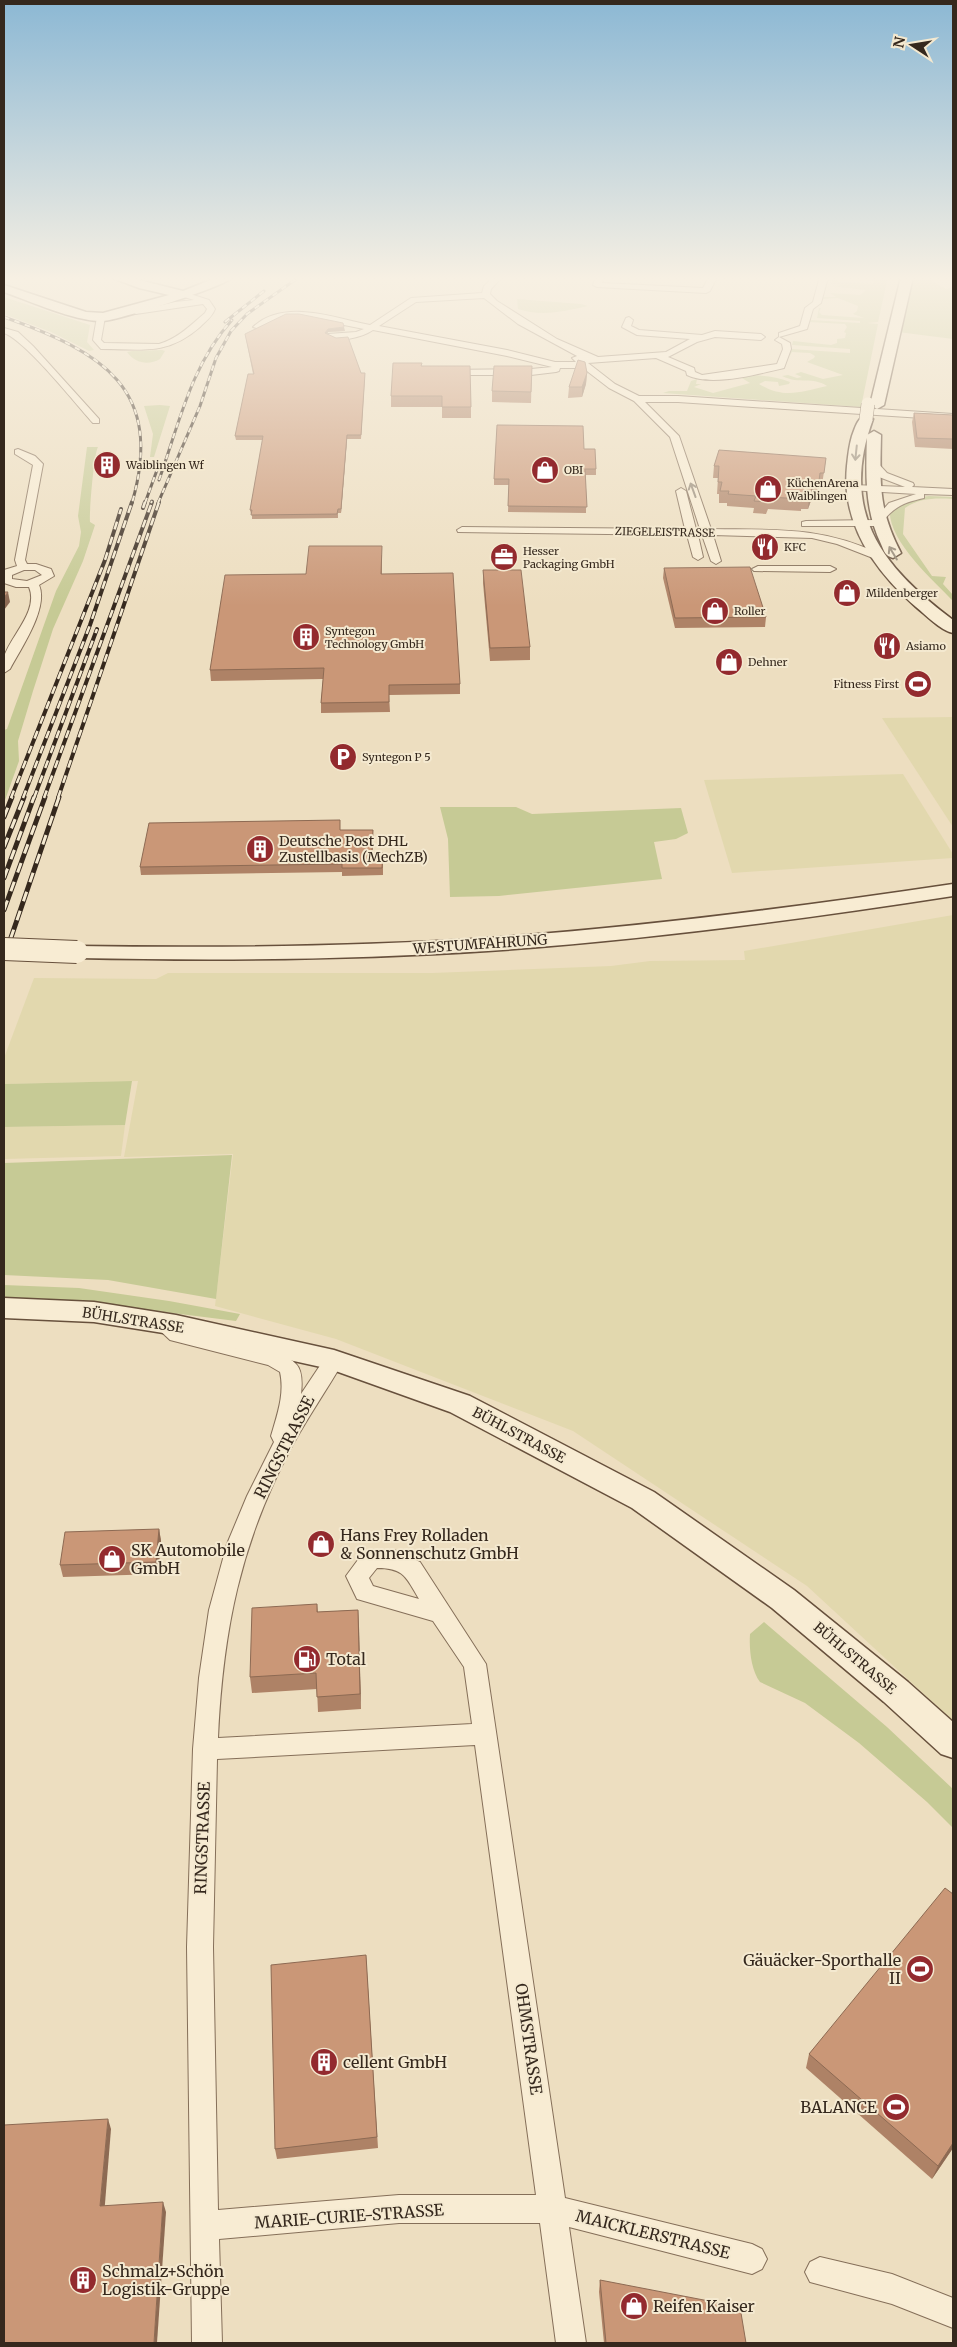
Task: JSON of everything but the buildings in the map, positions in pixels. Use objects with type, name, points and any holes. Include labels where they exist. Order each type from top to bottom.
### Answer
[{"type":"main road","points":[[876,387],[871,419],[872,462],[873,488],[880,524],[895,558],[953,611]]},
{"type":"main road","points":[[873,405],[878,387]]},
{"type":"main road","points":[[871,419],[856,447],[854,495],[862,527],[888,573],[907,592],[953,628]]},
{"type":"main road","name":"WESTUMFAHRUNG","points":[[4,949],[177,953],[339,951],[544,940],[746,920],[953,890]]},
{"type":"main road","name":"BÜHLSTRASSE","points":[[4,1308],[94,1312],[162,1323],[334,1360],[460,1404],[643,1500],[782,1599],[896,1692],[953,1744]]},
{"type":"street","points":[[65,387],[96,421]]},
{"type":"street","points":[[616,387],[636,400],[674,436],[716,561]]},
{"type":"street","points":[[636,400],[678,399],[953,417]]},
{"type":"street","points":[[652,416],[666,446],[688,513],[698,558]]},
{"type":"street","points":[[18,452],[32,458],[38,464],[20,560],[23,567]]},
{"type":"street","points":[[872,462],[883,475],[896,482],[932,490]]},
{"type":"street","points":[[854,495],[873,488],[951,492]]},
{"type":"street","points":[[880,524],[889,506],[904,498],[951,492]]},
{"type":"street","name":"ZIEGELEISTRASSE","points":[[802,529],[846,512],[854,495]]},
{"type":"street","points":[[672,526],[684,521],[688,513]]},
{"type":"street","name":"ZIEGELEISTRASSE","points":[[701,514],[725,525]]},
{"type":"street","name":"ZIEGELEISTRASSE","points":[[462,530],[802,529],[862,527],[880,524]]},
{"type":"street","name":"ZIEGELEISTRASSE","points":[[706,529],[725,525],[802,529],[852,544],[878,557]]},
{"type":"street","name":"ZIEGELEISTRASSE","points":[[528,529],[578,526],[672,526],[691,529]]},
{"type":"street","points":[[23,567],[36,567],[47,571],[46,578],[33,583],[12,583],[4,578],[10,571],[23,567]]},
{"type":"street","points":[[758,569],[830,569]]},
{"type":"street","points":[[4,669],[35,608],[37,594],[33,583]]},
{"type":"street","points":[[162,1323],[177,1335],[274,1359],[289,1368],[293,1381],[293,1393],[273,1463]]},
{"type":"street","name":"RINGSTRASSE","points":[[207,2343],[199,1912],[205,1749],[215,1652],[224,1600],[238,1546],[273,1463],[315,1387],[334,1360]]},
{"type":"street","name":"OHMSTRASSE","points":[[440,1614],[475,1664],[572,2343]]},
{"type":"street","points":[[205,1749],[485,1734]]},
{"type":"street","name":"MARIE-CURIE-STRASSE","points":[[204,2226],[399,2209],[553,2209]]},
{"type":"street","name":"MAICKLERSTRASSE","points":[[553,2209],[752,2258]]},
{"type":"street","points":[[820,2272],[892,2289],[953,2313]]},
{"type":"shaded area","points":[[953,717],[953,827],[882,718]]},
{"type":"shaded area","points":[[903,774],[953,854],[953,858],[732,873],[704,780]]},
{"type":"shaded area","points":[[953,915],[953,1721],[807,1586],[573,1431],[336,1339],[215,1306],[233,1154],[124,1157],[138,1081],[4,1084],[4,1058],[34,978],[156,979],[168,973],[432,973],[611,966],[650,961],[745,960],[744,951]]},
{"type":"shaded area","points":[[125,1125],[121,1156],[4,1159],[4,1127]]},
{"type":"green space","points":[[689,387],[695,387],[713,393],[737,387],[764,387],[784,393],[824,387],[865,387],[861,407],[663,393],[687,391]]},
{"type":"green space","points":[[144,406],[170,406],[154,457],[150,457],[153,434]]},
{"type":"green space","points":[[87,447],[98,447],[93,471],[90,516],[90,522],[95,525],[83,561],[53,629],[18,741],[19,761],[4,803],[4,730],[7,729],[56,591],[79,546],[81,532],[78,516]]},
{"type":"green space","points":[[929,496],[953,497],[953,499],[928,499],[916,502],[905,508],[903,534],[932,576],[946,577],[943,584],[953,595],[953,601],[912,558],[895,533],[891,520],[890,508],[911,498]]},
{"type":"green space","points":[[440,807],[516,807],[532,814],[681,808],[688,833],[676,839],[654,842],[662,879],[499,896],[450,897],[448,839]]},
{"type":"green space","points":[[132,1081],[125,1125],[4,1127],[4,1084]]},
{"type":"green space","points":[[232,1155],[216,1299],[108,1280],[4,1275],[4,1163]]},
{"type":"green space","points":[[4,1285],[79,1288],[169,1301],[240,1314],[236,1321],[108,1305],[4,1300]]},
{"type":"green space","points":[[764,1622],[887,1727],[953,1789],[953,1828],[927,1802],[859,1743],[805,1703],[760,1682],[754,1672],[751,1659],[750,1634]]},
{"type":"railway","points":[[121,387],[132,403],[140,430],[140,463],[132,503]]},
{"type":"railway","points":[[159,480],[192,387]]},
{"type":"railway","points":[[158,503],[206,387]]},
{"type":"railway","points":[[145,503],[157,470]]},
{"type":"railway","points":[[23,798],[90,625],[132,502]]},
{"type":"railway","points":[[143,508],[145,502]]},
{"type":"railway","points":[[44,798],[152,502]]},
{"type":"railway","points":[[58,798],[159,502]]},
{"type":"railway","points":[[11,798],[105,560],[121,509]]},
{"type":"railway","points":[[34,798],[97,629]]},
{"type":"railway","points":[[4,817],[12,797]]},
{"type":"railway","points":[[4,847],[24,797]]},
{"type":"railway","points":[[4,878],[34,797]]},
{"type":"railway","points":[[4,910],[45,797]]},
{"type":"railway","points":[[4,958],[59,797]]},
{"type":"place","name":"Waiblingen Wf","points":[[107,465]]},
{"type":"place","name":"OBI","points":[[545,470]]},
{"type":"place","name":"KüchenArena Waiblingen","points":[[768,489]]},
{"type":"place","name":"KFC","points":[[765,547]]},
{"type":"place","name":"Hesser Packaging GmbH","points":[[504,557]]},
{"type":"place","name":"Mildenberger","points":[[847,593]]},
{"type":"place","name":"Roller","points":[[715,611]]},
{"type":"place","name":"Syntegon Technology GmbH","points":[[306,637]]},
{"type":"place","name":"Asiamo","points":[[887,646]]},
{"type":"place","name":"Dehner","points":[[729,662]]},
{"type":"place","name":"Fitness First","points":[[918,684]]},
{"type":"place","name":"Syntegon P 5","points":[[343,757]]},
{"type":"place","name":"Deutsche Post DHL Zustellbasis (MechZB)","points":[[260,849]]},
{"type":"place","name":"Hans Frey Rolladen & Sonnenschutz GmbH","points":[[321,1544]]},
{"type":"place","name":"SK Automobile GmbH","points":[[112,1559]]},
{"type":"place","name":"Total","points":[[307,1659]]},
{"type":"place","name":"Gäuäcker-Sporthalle II","points":[[920,1969]]},
{"type":"place","name":"cellent GmbH","points":[[324,2062]]},
{"type":"place","name":"BALANCE","points":[[896,2107]]},
{"type":"place","name":"Schmalz+Schön Logistik-Gruppe","points":[[83,2280]]},
{"type":"place","name":"Reifen Kaiser","points":[[634,2306]]}]
